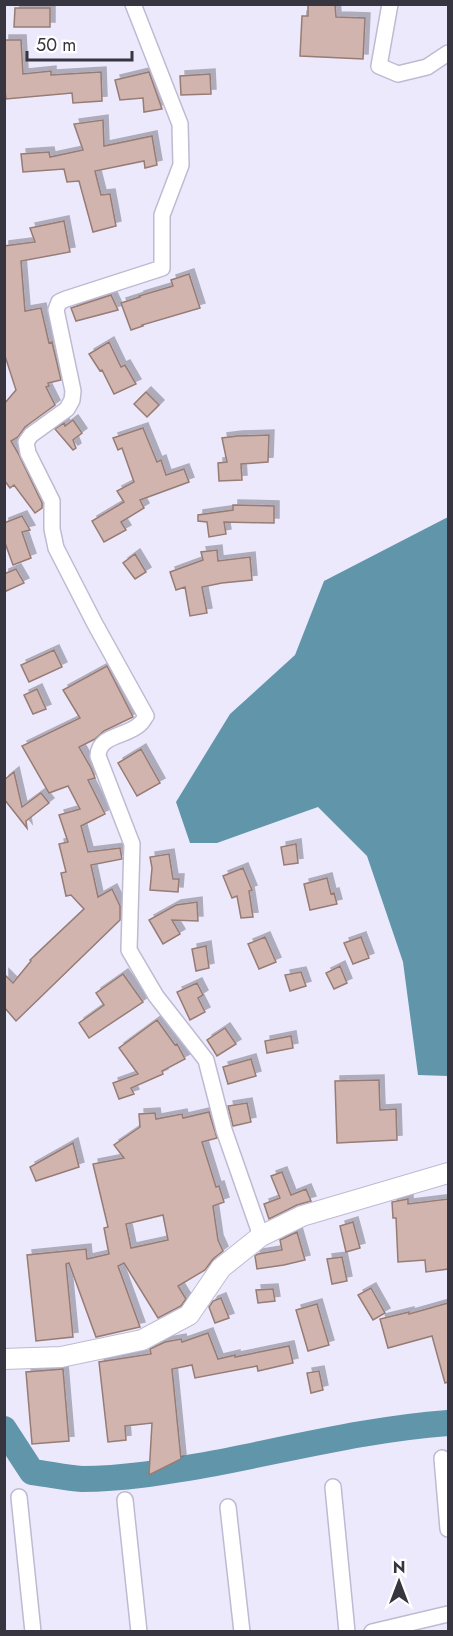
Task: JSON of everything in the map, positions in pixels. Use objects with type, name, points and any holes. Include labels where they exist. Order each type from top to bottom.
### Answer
[{"type":"street","points":[[133,4],[180,124],[181,165],[162,215],[162,268],[59,302],[56,310],[73,391],[72,400],[68,409],[31,435],[26,442],[28,453],[52,501],[52,529],[56,548],[146,716],[140,725],[101,743],[98,749],[98,756],[132,844],[129,950],[156,996],[206,1060],[224,1130],[261,1236]]},
{"type":"street","points":[[390,4],[379,66],[398,74],[427,67],[448,53]]},
{"type":"street","points":[[4,1359],[62,1357],[142,1340],[189,1315],[221,1268],[261,1236],[302,1216],[448,1173]]},
{"type":"street","points":[[442,1458],[448,1529]]},
{"type":"street","points":[[333,1487],[347,1632]]},
{"type":"street","points":[[19,1497],[33,1632]]},
{"type":"street","points":[[125,1500],[139,1632]]},
{"type":"street","points":[[228,1507],[242,1632]]},
{"type":"street","points":[[372,1632],[448,1614]]},
{"type":"water","points":[[448,517],[448,1076],[418,1075],[403,962],[367,856],[318,807],[217,843],[190,843],[176,802],[230,714],[295,655],[324,581]]},
{"type":"building","points":[[308,4],[335,4],[336,17],[365,18],[363,59],[300,56],[302,16],[308,16]]},
{"type":"building","points":[[15,8],[50,8],[50,27],[14,27]]},
{"type":"building","points":[[4,40],[21,40],[23,74],[51,71],[51,75],[101,72],[102,101],[73,103],[72,93],[6,99]]},
{"type":"building","points":[[149,72],[162,109],[144,112],[143,98],[120,100],[115,80]]},
{"type":"building","points":[[210,74],[211,94],[181,95],[180,76]]},
{"type":"building","points":[[103,120],[104,146],[152,136],[157,165],[145,168],[144,161],[95,171],[101,195],[110,194],[116,226],[93,232],[79,181],[67,182],[64,169],[23,172],[21,154],[49,152],[50,157],[83,150],[74,124]]},
{"type":"building","points":[[64,221],[70,252],[21,261],[25,311],[41,308],[61,380],[48,383],[49,386],[46,387],[55,405],[25,427],[18,437],[11,441],[42,503],[42,508],[35,513],[14,485],[10,488],[4,480],[4,404],[16,390],[4,353],[4,246],[35,242],[30,228]]},
{"type":"building","points":[[189,274],[200,308],[131,330],[121,303],[173,286],[171,280]]},
{"type":"building","points":[[111,295],[118,310],[76,321],[71,308]]},
{"type":"building","points":[[109,342],[121,367],[125,365],[136,384],[114,394],[102,370],[100,371],[89,354]]},
{"type":"building","points":[[146,392],[159,405],[147,417],[134,404]]},
{"type":"building","points":[[73,420],[82,433],[73,440],[76,448],[73,450],[55,429]]},
{"type":"building","points":[[143,428],[157,462],[161,460],[166,475],[184,469],[189,482],[140,500],[144,508],[121,522],[126,530],[104,542],[92,521],[124,502],[117,491],[134,482],[122,448],[118,450],[113,438]]},
{"type":"building","points":[[269,435],[268,462],[241,464],[242,480],[219,481],[218,463],[227,462],[222,438]]},
{"type":"building","points":[[233,505],[274,506],[274,523],[224,522],[226,534],[209,537],[207,522],[198,521],[198,515],[233,510]]},
{"type":"building","points":[[22,516],[30,530],[22,532],[31,558],[13,565],[4,540],[4,523]]},
{"type":"building","points":[[217,550],[218,561],[250,557],[252,580],[202,587],[207,613],[190,616],[185,587],[176,590],[170,572],[203,560],[201,552]]},
{"type":"building","points":[[135,554],[146,572],[135,579],[123,563]]},
{"type":"building","points":[[16,569],[24,583],[4,592],[4,574]]},
{"type":"building","points":[[54,650],[62,667],[29,682],[21,665]]},
{"type":"building","points":[[107,666],[133,717],[104,731],[95,739],[79,747],[95,778],[88,780],[105,814],[81,826],[88,852],[120,848],[122,859],[91,865],[98,897],[112,889],[120,906],[120,920],[16,1021],[4,1007],[4,974],[13,983],[30,960],[84,909],[71,895],[66,896],[61,873],[66,872],[59,844],[68,842],[59,815],[80,809],[68,786],[49,793],[22,746],[80,718],[63,690]]},
{"type":"building","points":[[37,689],[46,709],[33,714],[24,695]]},
{"type":"building","points":[[141,749],[160,783],[137,796],[118,763]]},
{"type":"building","points":[[14,772],[22,807],[41,793],[49,803],[26,821],[27,828],[4,799],[4,780]]},
{"type":"building","points":[[296,844],[298,863],[284,865],[281,847]]},
{"type":"building","points":[[169,854],[173,879],[179,879],[178,892],[150,890],[152,868],[150,857]]},
{"type":"building","points":[[243,868],[252,890],[249,891],[253,917],[241,918],[237,896],[232,898],[223,876]]},
{"type":"building","points":[[327,878],[331,894],[334,893],[337,904],[310,910],[304,884]]},
{"type":"building","points":[[197,902],[198,921],[172,920],[180,934],[163,944],[149,920],[176,905]]},
{"type":"building","points":[[265,937],[276,962],[259,969],[248,944]]},
{"type":"building","points":[[361,937],[369,958],[353,964],[344,943]]},
{"type":"building","points":[[206,946],[209,968],[196,971],[192,949]]},
{"type":"building","points":[[340,966],[347,983],[334,989],[326,973]]},
{"type":"building","points":[[301,972],[306,986],[290,991],[285,975]]},
{"type":"building","points":[[123,974],[143,1002],[89,1038],[79,1023],[104,1005],[96,993]]},
{"type":"building","points":[[197,983],[203,995],[198,998],[205,1012],[190,1020],[177,992]]},
{"type":"building","points":[[157,1020],[175,1045],[177,1044],[185,1059],[162,1071],[163,1074],[131,1088],[134,1094],[119,1099],[113,1083],[138,1074],[119,1048]]},
{"type":"building","points":[[225,1028],[236,1044],[217,1056],[207,1040]]},
{"type":"building","points":[[291,1036],[293,1048],[267,1053],[265,1041]]},
{"type":"building","points":[[251,1059],[256,1076],[228,1084],[223,1067]]},
{"type":"building","points":[[379,1080],[380,1110],[396,1109],[397,1140],[337,1143],[335,1081]]},
{"type":"building","points":[[247,1103],[251,1122],[233,1126],[228,1106]]},
{"type":"building","points":[[209,1112],[217,1138],[202,1142],[216,1187],[219,1186],[224,1202],[213,1206],[218,1240],[223,1251],[205,1270],[178,1286],[186,1299],[181,1306],[158,1318],[124,1263],[118,1266],[140,1327],[96,1337],[69,1263],[66,1264],[73,1337],[36,1341],[27,1255],[86,1249],[87,1259],[109,1254],[104,1228],[108,1227],[93,1164],[124,1158],[114,1145],[140,1127],[139,1114],[155,1113],[156,1119],[182,1114],[183,1118]],"holes":[[[163,1215],[168,1240],[131,1248],[126,1224]]]},
{"type":"building","points":[[73,1143],[79,1167],[36,1181],[30,1167]]},
{"type":"building","points":[[282,1172],[291,1195],[306,1189],[311,1201],[297,1205],[269,1219],[264,1204],[280,1198],[271,1176]]},
{"type":"building","points":[[408,1199],[408,1204],[448,1199],[448,1269],[426,1272],[425,1260],[398,1262],[396,1218],[393,1218],[392,1202]]},
{"type":"building","points":[[353,1222],[360,1248],[346,1252],[340,1226]]},
{"type":"building","points":[[297,1232],[305,1260],[257,1269],[255,1256],[282,1250],[280,1240]]},
{"type":"building","points":[[342,1257],[347,1281],[332,1284],[327,1259]]},
{"type":"building","points":[[371,1288],[385,1313],[373,1320],[358,1295]]},
{"type":"building","points":[[273,1289],[275,1301],[258,1303],[256,1290]]},
{"type":"building","points":[[221,1298],[229,1318],[215,1323],[209,1307],[213,1301]]},
{"type":"building","points":[[448,1303],[448,1382],[445,1383],[432,1336],[388,1348],[380,1319]]},
{"type":"building","points":[[317,1304],[329,1345],[308,1351],[296,1310]]},
{"type":"building","points":[[208,1333],[218,1359],[289,1346],[293,1363],[258,1371],[257,1366],[195,1378],[192,1365],[172,1369],[181,1459],[149,1475],[152,1423],[125,1426],[126,1440],[108,1442],[99,1362],[151,1354],[150,1349],[165,1342],[181,1339],[182,1342]]},
{"type":"building","points":[[63,1369],[69,1441],[32,1444],[26,1372]]},
{"type":"building","points":[[319,1371],[323,1390],[311,1393],[307,1373]]},
{"type":"waterway","points":[[4,1429],[32,1472],[82,1479],[159,1473],[356,1435],[448,1423]]}]
